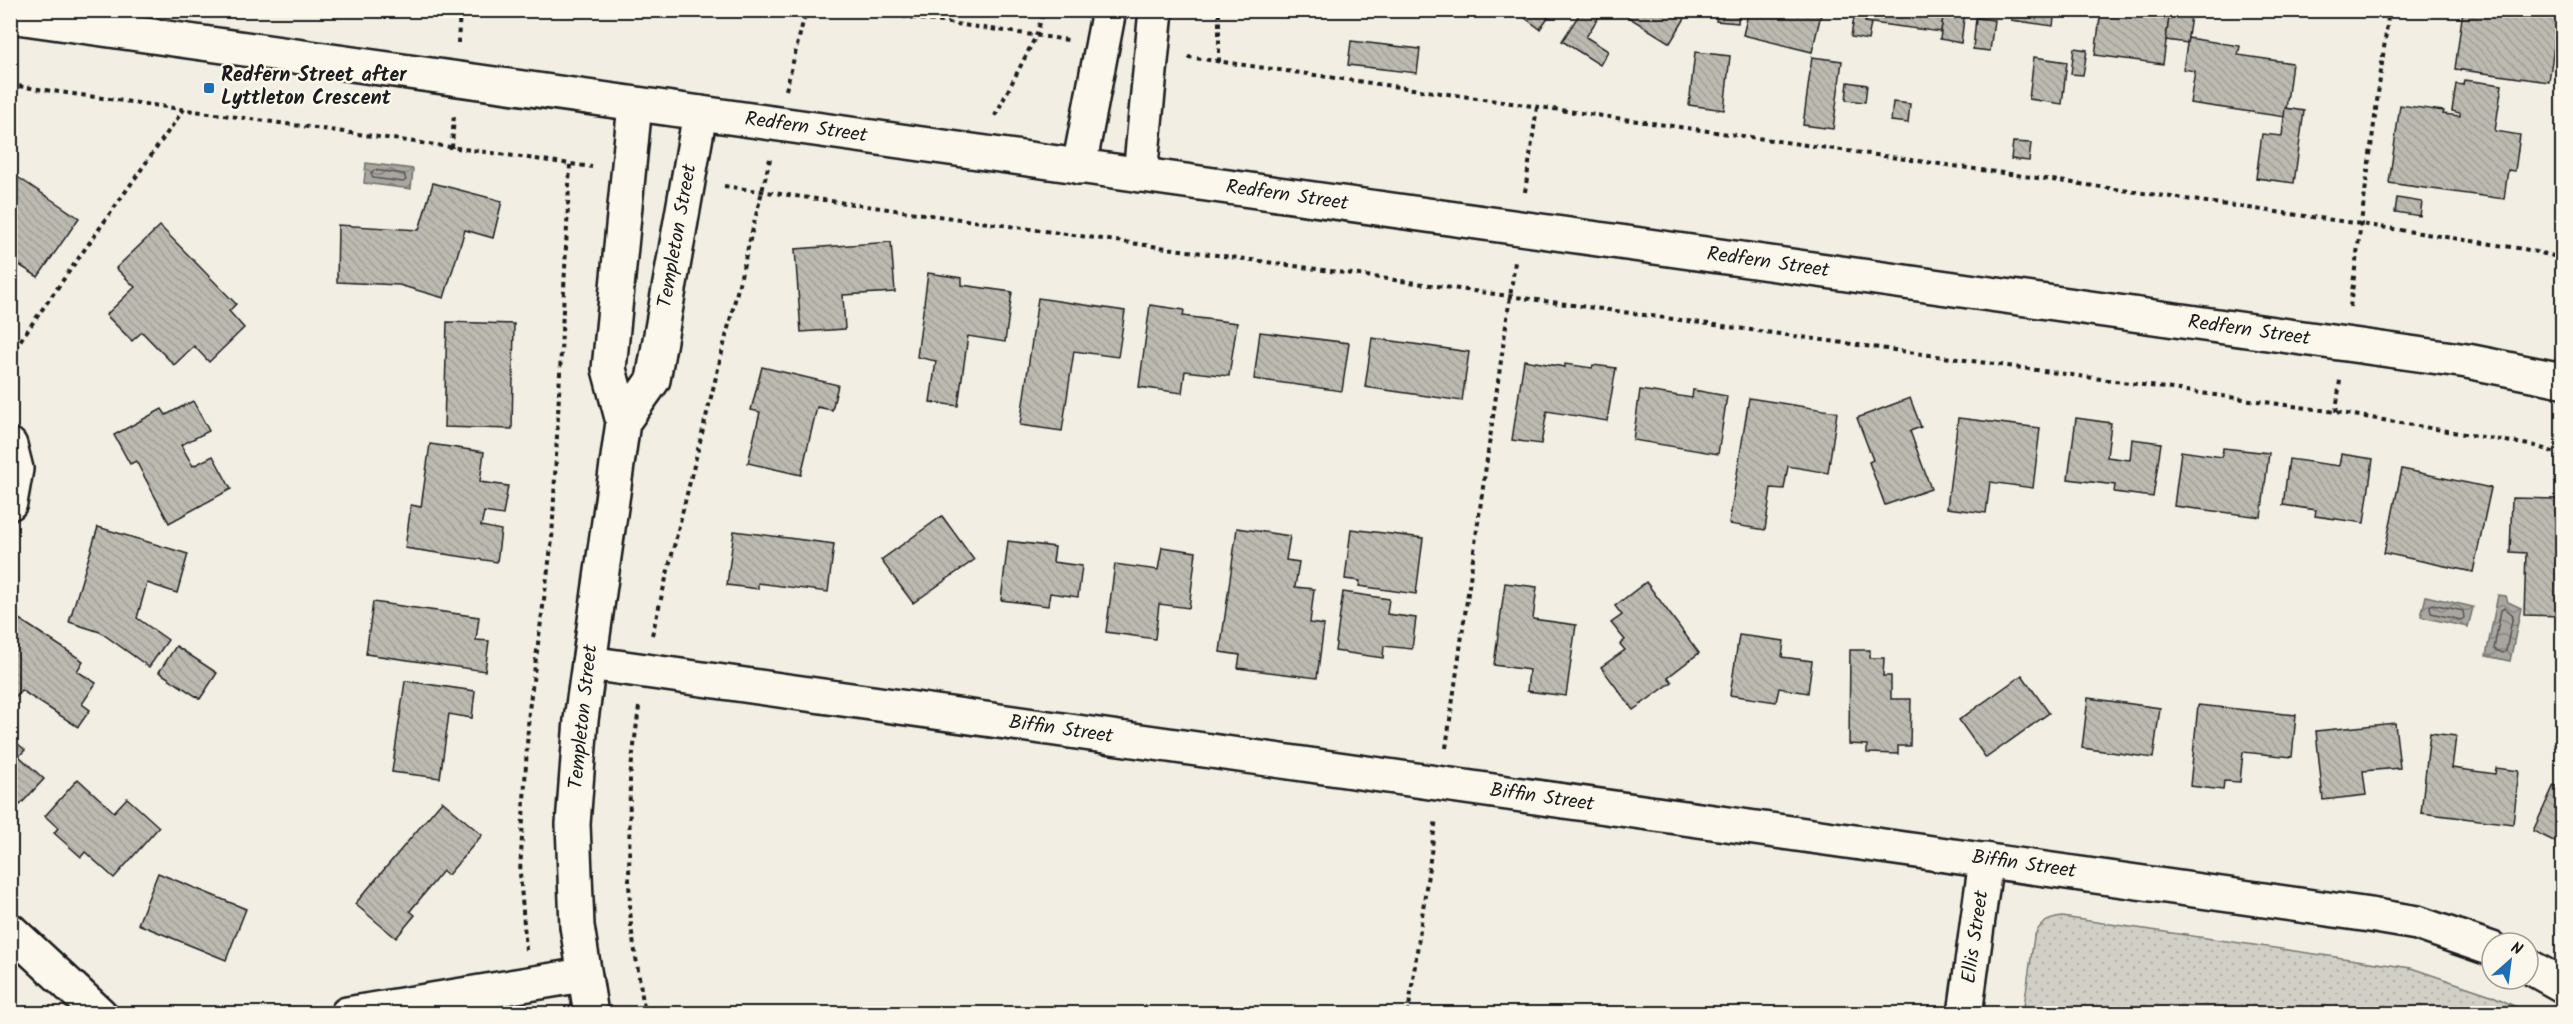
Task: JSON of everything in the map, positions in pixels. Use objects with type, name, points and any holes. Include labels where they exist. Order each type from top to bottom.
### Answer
[{"type":"street","points":[[1079,166],[1109,10]]},
{"type":"street","points":[[1140,175],[1156,10]]},
{"type":"street","name":"Redfern Street","points":[[10,16],[2467,361],[2562,380]]},
{"type":"street","name":"Templeton Street","points":[[591,1014],[577,926],[573,824],[581,720],[623,422],[609,369],[635,104]]},
{"type":"street","name":"Templeton Street","points":[[623,422],[653,380],[700,113]]},
{"type":"street","points":[[10,445],[16,470],[10,503]]},
{"type":"street","name":"Biffin Street","points":[[589,663],[2382,917],[2417,923],[2480,945]]},
{"type":"street","name":"Ellis Street","points":[[1965,1014],[1986,860]]},
{"type":"street","points":[[10,930],[100,1014]]},
{"type":"street","points":[[2540,973],[2562,985]]},
{"type":"street","points":[[347,1014],[583,975]]},
{"type":"path","points":[[858,10],[1102,45]]},
{"type":"path","points":[[995,116],[1036,36],[1044,10]]},
{"type":"path","points":[[1219,10],[1219,62]]},
{"type":"path","points":[[2361,224],[2390,10]]},
{"type":"path","points":[[1152,52],[2361,224],[2524,249],[2562,258]]},
{"type":"path","points":[[10,85],[628,172]]},
{"type":"path","points":[[10,355],[184,109]]},
{"type":"path","points":[[535,983],[526,951],[520,873],[529,710],[552,540],[570,164]]},
{"type":"path","points":[[688,180],[2336,412],[2535,447],[2562,455]]},
{"type":"path","points":[[645,1014],[630,927],[629,882],[630,777],[643,671],[762,191]]},
{"type":"path","points":[[1408,1014],[1510,296]]},
{"type":"shaded area","points":[[2062,917],[2411,968],[2491,995],[2529,1013],[2023,1013],[2034,937],[2045,922]]},
{"type":"water","points":[[366,163],[413,169],[411,189],[364,183]]},
{"type":"water","points":[[2498,595],[2506,596],[2508,602],[2521,608],[2510,661],[2486,656]]},
{"type":"water","points":[[2426,596],[2473,607],[2468,627],[2421,617]]},
{"type":"building","points":[[1514,10],[1553,10],[1540,29]]},
{"type":"building","points":[[1582,10],[1603,10],[1586,37],[1608,51],[1600,65],[1562,41]]},
{"type":"building","points":[[1617,10],[1690,10],[1670,43]]},
{"type":"building","points":[[1718,10],[1739,10],[1738,23],[1716,21]]},
{"type":"building","points":[[1749,10],[1822,10],[1812,52],[1743,35]]},
{"type":"building","points":[[1866,10],[1944,10],[1941,32],[1865,22]]},
{"type":"building","points":[[1944,10],[1965,10],[1961,43],[1940,39]]},
{"type":"building","points":[[1990,10],[2055,10],[2053,26],[2011,20],[2012,14]]},
{"type":"building","points":[[2101,10],[2170,11],[2163,64],[2095,55]]},
{"type":"building","points":[[2170,10],[2192,10],[2187,43],[2166,40]]},
{"type":"building","points":[[2463,10],[2559,10],[2549,82],[2455,69]]},
{"type":"building","points":[[1854,17],[1865,18],[1865,22],[1871,23],[1868,40],[1851,37]]},
{"type":"building","points":[[1976,18],[1994,20],[1990,51],[1973,49]]},
{"type":"building","points":[[2188,38],[2240,46],[2238,55],[2292,63],[2285,117],[2190,103],[2195,71],[2183,69]]},
{"type":"building","points":[[1351,41],[1420,49],[1417,73],[1348,65]]},
{"type":"building","points":[[2074,48],[2087,50],[2083,75],[2071,74]]},
{"type":"building","points":[[1695,52],[1730,56],[1724,110],[1689,105]]},
{"type":"building","points":[[1812,57],[1842,61],[1833,129],[1803,125]]},
{"type":"building","points":[[2034,57],[2067,62],[2062,104],[2029,99]]},
{"type":"building","points":[[2464,80],[2502,85],[2495,131],[2520,135],[2515,171],[2508,170],[2504,199],[2389,183],[2400,105],[2444,111],[2443,114],[2460,116],[2460,113],[2452,111],[2456,84],[2463,85]]},
{"type":"building","points":[[1848,82],[1867,85],[1865,102],[1846,100]]},
{"type":"building","points":[[1893,102],[1910,104],[1908,123],[1891,121]]},
{"type":"building","points":[[2285,108],[2304,111],[2294,183],[2256,178],[2262,134],[2282,136]]},
{"type":"building","points":[[2013,142],[2031,143],[2029,161],[2011,159]]},
{"type":"building","points":[[10,172],[79,218],[38,277],[10,259],[10,249],[17,240],[10,235]]},
{"type":"building","points":[[433,183],[502,201],[493,238],[465,230],[444,298],[399,285],[337,282],[338,225],[419,230]]},
{"type":"building","points":[[2397,198],[2422,202],[2420,216],[2395,212]]},
{"type":"building","points":[[160,226],[236,304],[229,311],[244,328],[209,362],[194,346],[174,365],[142,332],[132,341],[106,315],[135,287],[116,268]]},
{"type":"building","points":[[891,242],[895,292],[843,295],[845,329],[801,332],[795,249]]},
{"type":"building","points":[[928,273],[962,278],[962,285],[1012,292],[1005,342],[968,336],[958,406],[930,402],[936,361],[917,357]]},
{"type":"building","points":[[1038,298],[1125,311],[1118,357],[1074,351],[1062,431],[1020,425]]},
{"type":"building","points":[[1150,305],[1184,310],[1183,316],[1237,323],[1229,376],[1185,371],[1182,393],[1139,387]]},
{"type":"building","points":[[447,322],[514,324],[512,429],[444,427]]},
{"type":"building","points":[[1260,332],[1349,343],[1342,391],[1254,379]]},
{"type":"building","points":[[1372,338],[1469,352],[1462,401],[1365,387]]},
{"type":"building","points":[[1524,360],[1565,367],[1565,364],[1592,368],[1593,365],[1616,368],[1607,421],[1547,411],[1541,444],[1512,440]]},
{"type":"building","points":[[762,367],[838,385],[832,410],[817,407],[801,475],[748,463],[760,412],[751,410]]},
{"type":"building","points":[[1640,390],[1692,398],[1693,390],[1727,396],[1718,454],[1633,440]]},
{"type":"building","points":[[1749,398],[1837,412],[1828,473],[1788,466],[1784,489],[1771,488],[1765,530],[1729,524]]},
{"type":"building","points":[[1910,398],[1921,427],[1910,431],[1931,489],[1885,505],[1869,462],[1873,460],[1857,418]]},
{"type":"building","points":[[193,401],[209,431],[181,445],[193,466],[213,456],[231,489],[169,523],[136,461],[130,464],[114,435],[162,409],[166,415]]},
{"type":"building","points":[[1958,418],[2040,428],[2033,488],[1990,482],[1986,513],[1947,508]]},
{"type":"building","points":[[2076,418],[2111,423],[2107,457],[2130,460],[2132,439],[2161,443],[2153,497],[2114,492],[2115,485],[2068,479]]},
{"type":"building","points":[[430,444],[484,452],[480,482],[508,486],[503,515],[484,512],[481,526],[501,530],[497,562],[405,548],[411,505],[421,507]]},
{"type":"building","points":[[2223,448],[2269,453],[2261,517],[2174,506],[2181,451],[2222,457]]},
{"type":"building","points":[[2341,454],[2373,459],[2364,523],[2315,516],[2316,510],[2283,505],[2289,459],[2339,466]]},
{"type":"building","points":[[2402,469],[2491,488],[2473,572],[2384,553]]},
{"type":"building","points":[[2512,498],[2559,499],[2558,519],[2562,519],[2562,616],[2524,615],[2526,553],[2510,552]]},
{"type":"building","points":[[942,516],[974,560],[913,603],[881,560]]},
{"type":"building","points":[[98,527],[188,554],[177,593],[147,583],[137,618],[168,640],[149,667],[100,632],[69,622]]},
{"type":"building","points":[[1237,528],[1290,536],[1286,560],[1299,562],[1295,587],[1314,589],[1310,623],[1324,625],[1317,678],[1238,668],[1240,655],[1220,652]]},
{"type":"building","points":[[1351,529],[1423,538],[1416,594],[1359,586],[1360,581],[1345,579]]},
{"type":"building","points":[[734,531],[834,544],[828,592],[758,583],[758,589],[727,585]]},
{"type":"building","points":[[1008,541],[1055,547],[1053,562],[1082,566],[1078,597],[1050,593],[1048,606],[1001,600]]},
{"type":"building","points":[[1162,547],[1196,552],[1189,608],[1159,604],[1155,639],[1106,632],[1115,564],[1158,570]]},
{"type":"building","points":[[1646,582],[1699,653],[1668,677],[1672,682],[1633,710],[1601,667],[1625,650],[1620,644],[1625,640],[1611,623],[1622,615],[1615,606]]},
{"type":"building","points":[[1505,583],[1537,587],[1533,619],[1576,625],[1566,696],[1527,691],[1529,670],[1494,665]]},
{"type":"building","points":[[1343,592],[1389,599],[1387,614],[1416,618],[1412,649],[1384,646],[1383,658],[1335,651]]},
{"type":"building","points":[[373,602],[479,617],[476,640],[489,641],[485,671],[366,654]]},
{"type":"building","points":[[16,617],[83,661],[77,671],[96,683],[82,704],[90,710],[78,727],[21,690],[13,701],[10,700],[10,626]]},
{"type":"building","points":[[1739,635],[1784,641],[1782,657],[1812,661],[1808,693],[1779,688],[1776,702],[1730,695]]},
{"type":"building","points":[[176,646],[217,673],[200,699],[159,672]]},
{"type":"building","points":[[1850,650],[1870,650],[1870,658],[1884,658],[1883,676],[1891,676],[1891,699],[1911,699],[1910,746],[1898,746],[1898,754],[1867,753],[1867,745],[1849,744]]},
{"type":"building","points":[[2022,675],[2049,713],[1986,758],[1959,720]]},
{"type":"building","points":[[405,681],[475,691],[472,718],[449,714],[440,778],[392,772]]},
{"type":"building","points":[[2088,698],[2160,708],[2153,758],[2082,748]]},
{"type":"building","points":[[2198,705],[2296,715],[2292,757],[2243,752],[2240,782],[2224,781],[2223,790],[2190,786]]},
{"type":"building","points":[[2395,723],[2400,768],[2363,771],[2366,795],[2323,800],[2316,731]]},
{"type":"building","points":[[2430,733],[2456,736],[2452,768],[2495,774],[2496,768],[2519,771],[2513,824],[2421,813]]},
{"type":"building","points":[[10,737],[25,750],[19,756],[44,779],[20,805],[10,797]]},
{"type":"building","points":[[78,779],[114,812],[127,798],[159,827],[114,878],[85,852],[81,857],[54,833],[58,828],[45,816]]},
{"type":"building","points":[[2554,785],[2562,789],[2562,845],[2533,831]]},
{"type":"building","points":[[442,801],[482,835],[448,875],[443,871],[410,911],[415,915],[396,938],[355,904]]},
{"type":"building","points":[[158,873],[246,909],[226,960],[138,924]]},
{"type":"place","name":"Redfern Street after Lyttleton Crescent","points":[[209,88]]}]
